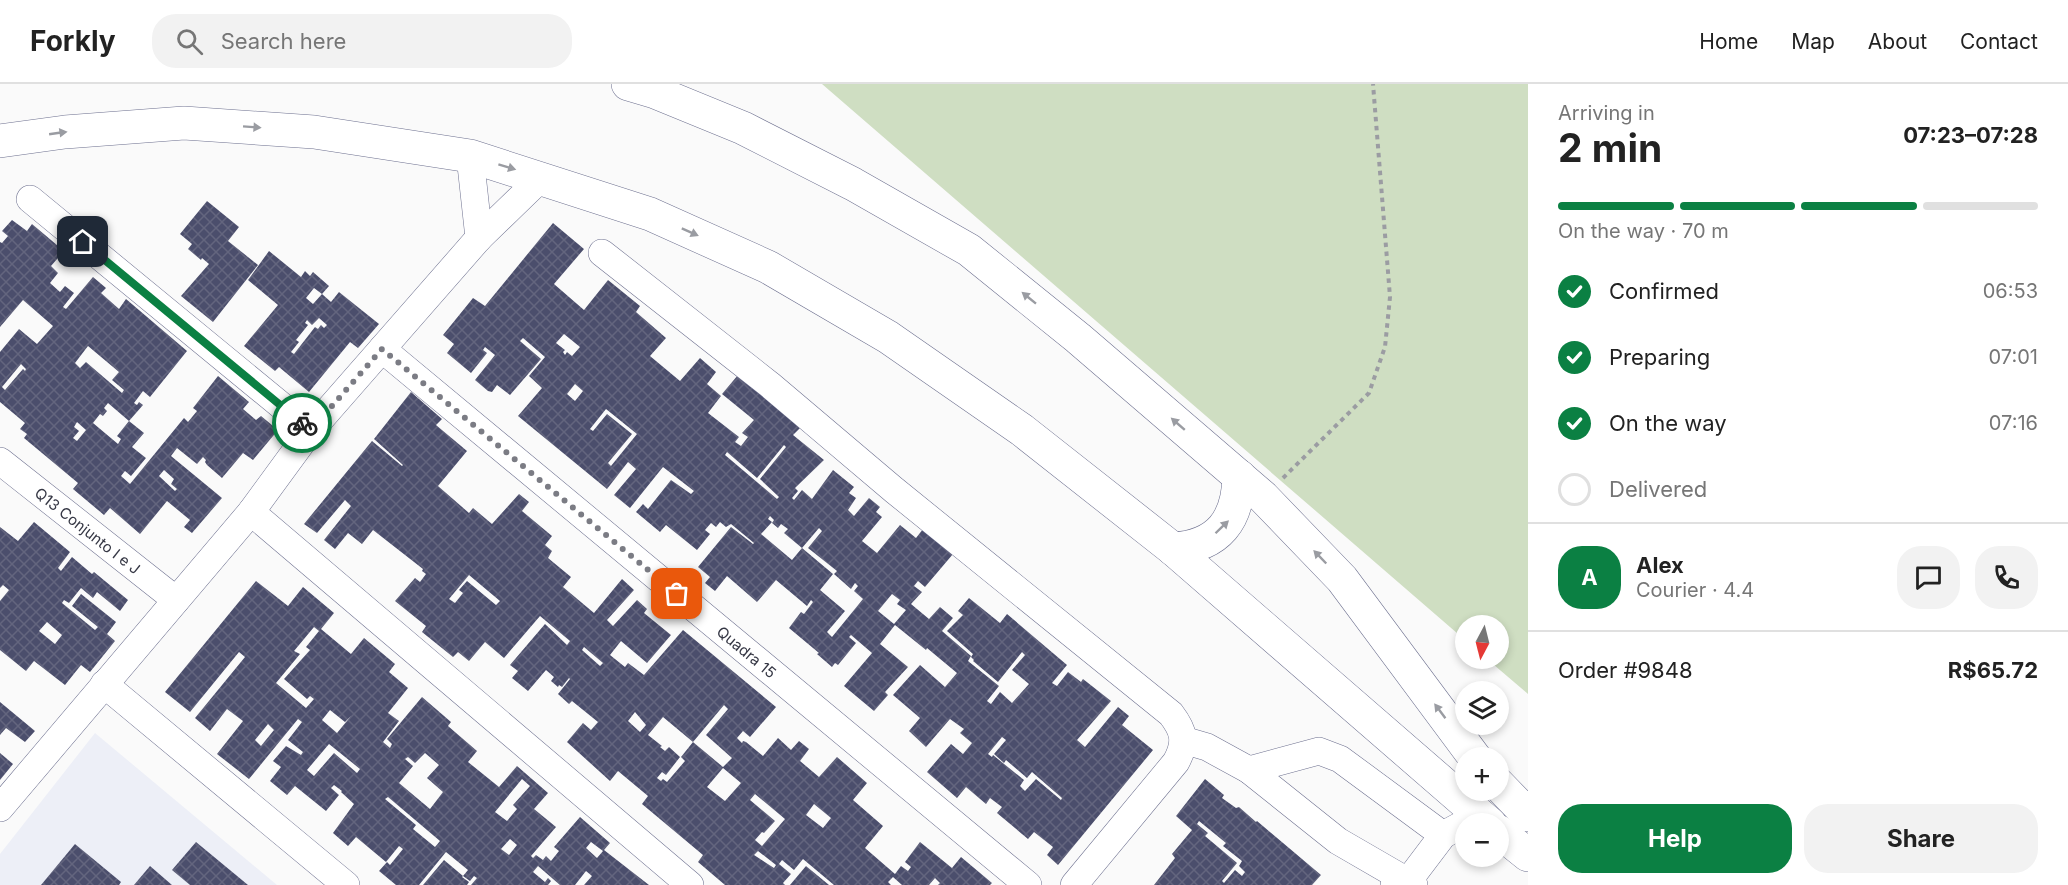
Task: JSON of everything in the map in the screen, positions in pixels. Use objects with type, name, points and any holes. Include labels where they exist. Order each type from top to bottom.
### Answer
[{"type":"highway","points":[[628,84],[655,92],[742,128],[853,184],[969,250],[1078,338],[1263,497],[1342,579],[1467,747]]},
{"type":"highway","points":[[0,141],[65,132],[184,123],[314,132],[470,156],[650,214],[768,267],[878,331],[1022,430],[1173,549],[1478,813]]},
{"type":"highway","points":[[1173,549],[1188,548],[1202,543],[1228,524],[1239,498],[1239,476]]},
{"type":"highway","points":[[1509,795],[1528,815]]},
{"type":"highway","points":[[1509,839],[1528,855]]},
{"type":"street","points":[[470,156],[479,238]]},
{"type":"street","points":[[0,808],[251,512],[311,430],[479,238],[541,178]]},
{"type":"street","points":[[30,199],[311,430]]},
{"type":"street","points":[[602,253],[770,386],[1171,714],[1181,728],[1183,740],[1180,753],[1162,781],[1074,885]]},
{"type":"street","name":"Quadra 15","points":[[382,349],[1028,885]]},
{"type":"street","name":"Q13 Conjunto I e J","points":[[1,463],[176,600]]},
{"type":"street","points":[[251,512],[690,885]]},
{"type":"street","points":[[104,684],[346,885]]},
{"type":"street","points":[[1183,740],[1207,747],[1249,770],[1338,842],[1406,884],[1443,835],[1455,832]]},
{"type":"street","points":[[1249,770],[1319,751],[1340,759],[1443,835]]},
{"type":"path","points":[[1263,497],[1369,393],[1385,347],[1390,297],[1373,84]]},
{"type":"shaded area","points":[[95,733],[277,885],[0,885],[0,854]]},
{"type":"green space","points":[[822,84],[1528,84],[1528,694],[1499,669],[1509,669],[1509,615],[1455,615],[1455,631]]},
{"type":"building","points":[[207,201],[239,227],[228,241],[258,265],[213,322],[181,296],[209,264],[188,249],[192,244],[180,234]]},
{"type":"building","points":[[12,220],[27,231],[32,224],[64,251],[51,266],[58,273],[50,283],[60,292],[65,286],[74,293],[63,307],[66,309],[93,277],[106,288],[101,293],[119,309],[126,299],[187,351],[150,397],[143,391],[134,403],[137,405],[139,402],[143,405],[129,421],[144,433],[132,447],[146,458],[131,476],[125,471],[121,476],[130,484],[184,418],[188,422],[197,411],[193,408],[218,376],[249,402],[243,409],[256,420],[261,416],[278,430],[253,460],[243,453],[222,478],[207,465],[203,457],[197,464],[177,448],[171,456],[222,498],[192,533],[184,527],[190,520],[167,501],[140,534],[110,508],[104,515],[73,489],[78,483],[24,438],[27,434],[20,429],[25,423],[0,402],[0,352],[19,329],[37,344],[53,326],[23,300],[0,327],[0,242],[2,243],[8,236],[2,231]],"holes":[[[88,346],[119,372],[112,380],[124,390],[122,393],[86,362],[80,368],[75,363]],[[21,364],[26,369],[25,371],[23,369],[5,390],[2,387]],[[108,403],[129,421],[117,436],[121,439],[118,444],[93,423],[100,414],[103,416],[107,411],[104,408]],[[77,422],[86,430],[77,441],[73,438],[79,431],[74,427]],[[164,470],[174,479],[171,484],[177,489],[175,491],[159,476]]]},
{"type":"building","points":[[553,223],[584,249],[554,284],[584,310],[608,280],[640,306],[636,312],[666,338],[650,356],[680,381],[700,358],[716,372],[707,384],[721,396],[708,413],[739,437],[735,442],[741,446],[748,437],[742,433],[754,420],[722,394],[738,375],[800,428],[793,435],[824,460],[795,488],[798,491],[792,498],[794,500],[802,490],[812,499],[833,470],[854,487],[849,493],[856,498],[848,510],[854,516],[869,498],[880,507],[876,512],[882,517],[862,541],[877,553],[900,525],[916,538],[923,529],[953,554],[925,587],[918,581],[914,586],[922,592],[911,604],[929,619],[940,607],[953,618],[942,631],[971,656],[968,661],[999,686],[987,701],[991,704],[1000,692],[1012,703],[1029,684],[1012,670],[1025,655],[1022,652],[998,682],[973,661],[971,657],[973,654],[947,631],[963,615],[958,611],[969,598],[1000,623],[1007,614],[1067,665],[1052,683],[1057,686],[1068,672],[1081,682],[1083,679],[1111,701],[1077,740],[1085,747],[1118,707],[1129,716],[1122,725],[1153,750],[1058,865],[1047,855],[1053,847],[1034,832],[1028,839],[997,813],[1002,807],[990,798],[986,804],[966,787],[957,798],[927,772],[951,744],[963,754],[972,743],[960,733],[964,729],[950,719],[926,747],[909,731],[920,718],[893,695],[920,665],[945,687],[957,673],[895,625],[880,644],[908,667],[885,692],[888,695],[874,711],[844,686],[872,653],[851,635],[849,637],[856,643],[838,665],[835,663],[832,667],[789,628],[801,612],[804,614],[813,602],[811,600],[807,606],[776,580],[757,602],[727,576],[715,591],[705,583],[710,577],[698,567],[731,527],[754,543],[731,524],[726,527],[720,522],[716,527],[711,523],[705,530],[710,534],[697,550],[666,525],[660,532],[636,512],[643,504],[648,509],[671,480],[691,494],[694,491],[663,467],[630,508],[614,495],[636,469],[628,462],[607,489],[518,416],[542,388],[529,376],[545,357],[523,338],[520,341],[541,359],[510,395],[497,385],[492,392],[488,391],[475,380],[495,355],[485,347],[483,350],[487,353],[471,373],[447,353],[454,344],[443,335],[473,298],[485,306]],"holes":[[[564,334],[580,347],[572,356],[567,352],[565,355],[563,352],[565,350],[556,343]],[[575,384],[583,391],[575,401],[567,394]],[[606,409],[637,434],[611,466],[608,463],[632,434],[607,414],[593,431],[590,429]],[[784,445],[786,447],[760,479],[779,497],[777,499],[725,455],[727,452],[757,478]],[[770,516],[774,520],[772,523],[778,528],[781,524],[788,529],[784,533],[802,548],[792,560],[761,534],[772,522],[768,519]],[[819,528],[822,531],[808,548],[837,571],[834,574],[851,589],[855,583],[858,586],[854,591],[863,599],[832,637],[827,632],[845,611],[820,590],[833,574],[802,548]],[[892,594],[900,600],[897,604],[906,610],[894,624],[878,611]],[[1002,737],[1006,740],[994,754],[1004,763],[1006,760],[1027,778],[1032,772],[1062,798],[1061,800],[1036,779],[1025,791],[1020,786],[1024,780],[993,755],[992,757],[988,754]]]},
{"type":"building","points":[[269,251],[301,277],[305,271],[310,276],[313,272],[329,286],[322,294],[331,302],[339,292],[379,324],[358,348],[350,342],[309,392],[279,367],[275,371],[244,346],[278,305],[248,280]],"holes":[[[314,288],[322,294],[313,304],[306,298]],[[319,318],[327,325],[324,328],[321,325],[318,329],[315,327],[294,354],[291,352],[299,342],[296,340],[308,325],[305,323],[307,320],[312,325]]]},
{"type":"building","points":[[411,392],[442,419],[436,425],[467,451],[438,486],[469,513],[473,508],[492,524],[519,494],[529,502],[522,511],[552,536],[545,545],[552,551],[548,558],[571,577],[563,587],[594,613],[622,579],[634,590],[607,620],[613,626],[637,600],[647,609],[644,613],[671,635],[647,663],[621,641],[610,655],[625,667],[628,663],[644,675],[683,630],[776,707],[750,737],[743,731],[737,738],[742,743],[746,742],[763,756],[778,738],[791,750],[799,741],[809,749],[800,761],[819,777],[837,757],[867,783],[853,800],[883,826],[865,848],[895,874],[901,866],[908,871],[911,867],[905,862],[920,842],[952,868],[961,857],[992,883],[990,885],[938,885],[940,883],[935,878],[929,885],[902,885],[893,877],[888,882],[891,885],[834,885],[803,859],[794,870],[782,860],[779,864],[791,874],[783,883],[785,885],[725,885],[698,862],[703,855],[642,804],[648,796],[618,771],[610,781],[567,742],[583,723],[591,730],[598,722],[572,701],[569,704],[558,694],[569,678],[562,687],[559,685],[558,687],[551,681],[554,677],[546,670],[528,691],[512,678],[518,671],[510,665],[545,624],[567,645],[570,641],[540,616],[504,658],[485,642],[469,661],[458,652],[453,657],[422,632],[426,626],[395,601],[415,578],[420,582],[426,574],[422,571],[423,569],[373,530],[362,544],[348,533],[335,549],[324,540],[351,506],[345,500],[317,533],[304,524],[372,441],[403,465],[374,439]],"holes":[[[469,575],[500,601],[496,605],[467,581],[459,590],[463,593],[455,603],[449,599]],[[584,647],[603,663],[600,666],[582,650]],[[724,705],[728,709],[706,735],[732,758],[723,767],[693,742]],[[635,712],[646,725],[640,732],[628,721]],[[663,717],[693,742],[681,757],[685,761],[667,782],[657,778],[662,772],[666,775],[680,757],[669,747],[665,751],[648,735]],[[723,768],[741,783],[725,801],[707,787]],[[755,794],[785,819],[762,846],[755,840],[762,832],[764,833],[775,821],[750,800]],[[814,804],[831,818],[823,828],[806,815]],[[758,851],[776,865],[774,868],[754,855]]]},
{"type":"building","points":[[34,522],[70,552],[58,568],[61,571],[72,557],[128,600],[120,611],[97,592],[93,598],[81,588],[69,603],[64,600],[62,603],[95,630],[98,627],[72,606],[81,594],[116,622],[107,634],[115,641],[90,672],[81,665],[65,685],[34,661],[26,671],[0,650],[0,601],[9,590],[3,585],[0,588],[0,527],[18,541]],"holes":[[[47,622],[62,635],[55,644],[39,631]]]},
{"type":"building","points":[[256,581],[288,606],[303,587],[334,613],[321,629],[351,654],[364,638],[395,664],[389,672],[408,688],[388,713],[399,721],[383,742],[390,748],[392,744],[387,739],[422,697],[451,722],[448,726],[477,751],[468,762],[499,787],[517,766],[548,793],[534,809],[556,827],[531,856],[533,858],[536,855],[543,860],[546,856],[551,861],[559,851],[554,847],[580,817],[610,843],[604,850],[649,885],[584,885],[592,876],[586,871],[575,885],[560,885],[538,866],[533,872],[545,882],[548,878],[551,881],[548,885],[471,885],[477,878],[474,876],[470,881],[463,876],[468,870],[446,852],[419,885],[396,885],[379,871],[387,862],[390,865],[403,849],[399,846],[386,862],[356,837],[348,846],[333,833],[354,804],[342,791],[334,785],[331,788],[339,795],[326,811],[295,786],[287,795],[270,781],[281,767],[273,761],[286,746],[301,755],[303,752],[288,740],[302,722],[298,719],[249,779],[217,754],[243,721],[227,709],[210,731],[195,718],[245,657],[239,652],[190,712],[165,692]],"holes":[[[314,627],[319,631],[306,647],[310,650],[284,679],[307,699],[310,696],[314,699],[306,708],[276,683],[300,654],[294,651]],[[330,710],[345,722],[351,716],[337,733],[322,720]],[[268,724],[274,730],[261,746],[255,740]],[[329,744],[360,769],[357,773],[334,753],[314,776],[307,770]],[[425,753],[439,765],[427,778],[443,792],[430,809],[399,783],[413,766],[405,759],[408,757],[415,763]],[[522,779],[530,786],[513,805],[517,809],[507,821],[495,812]],[[388,797],[440,841],[435,847],[413,829],[416,825],[385,799]],[[510,839],[517,845],[509,855],[501,849]],[[591,842],[603,851],[597,858],[586,848]]]},
{"type":"building","points":[[0,702],[35,731],[25,742],[6,728],[0,735]]},
{"type":"building","points":[[0,753],[13,764],[0,780]]},
{"type":"building","points":[[1205,779],[1224,795],[1222,798],[1236,808],[1239,807],[1257,821],[1321,875],[1312,885],[1154,885],[1175,858],[1172,854],[1192,830],[1176,816]],"holes":[[[1199,821],[1226,843],[1223,846],[1242,861],[1239,866],[1245,872],[1242,876],[1235,870],[1224,883],[1222,881],[1237,863],[1205,836],[1208,833],[1197,824]]]},
{"type":"building","points":[[196,842],[248,885],[190,885],[172,870]]},
{"type":"building","points":[[75,844],[121,882],[119,885],[41,885]]},
{"type":"building","points":[[444,860],[469,882],[467,885],[423,885]]},
{"type":"building","points":[[150,866],[172,885],[134,885]]},
{"type":"building","points":[[806,866],[829,885],[790,885]]},
{"type":"way so far","points":[[302,423],[311,430],[382,349],[677,594]]},
{"type":"route","points":[[83,242],[302,423]]}]
